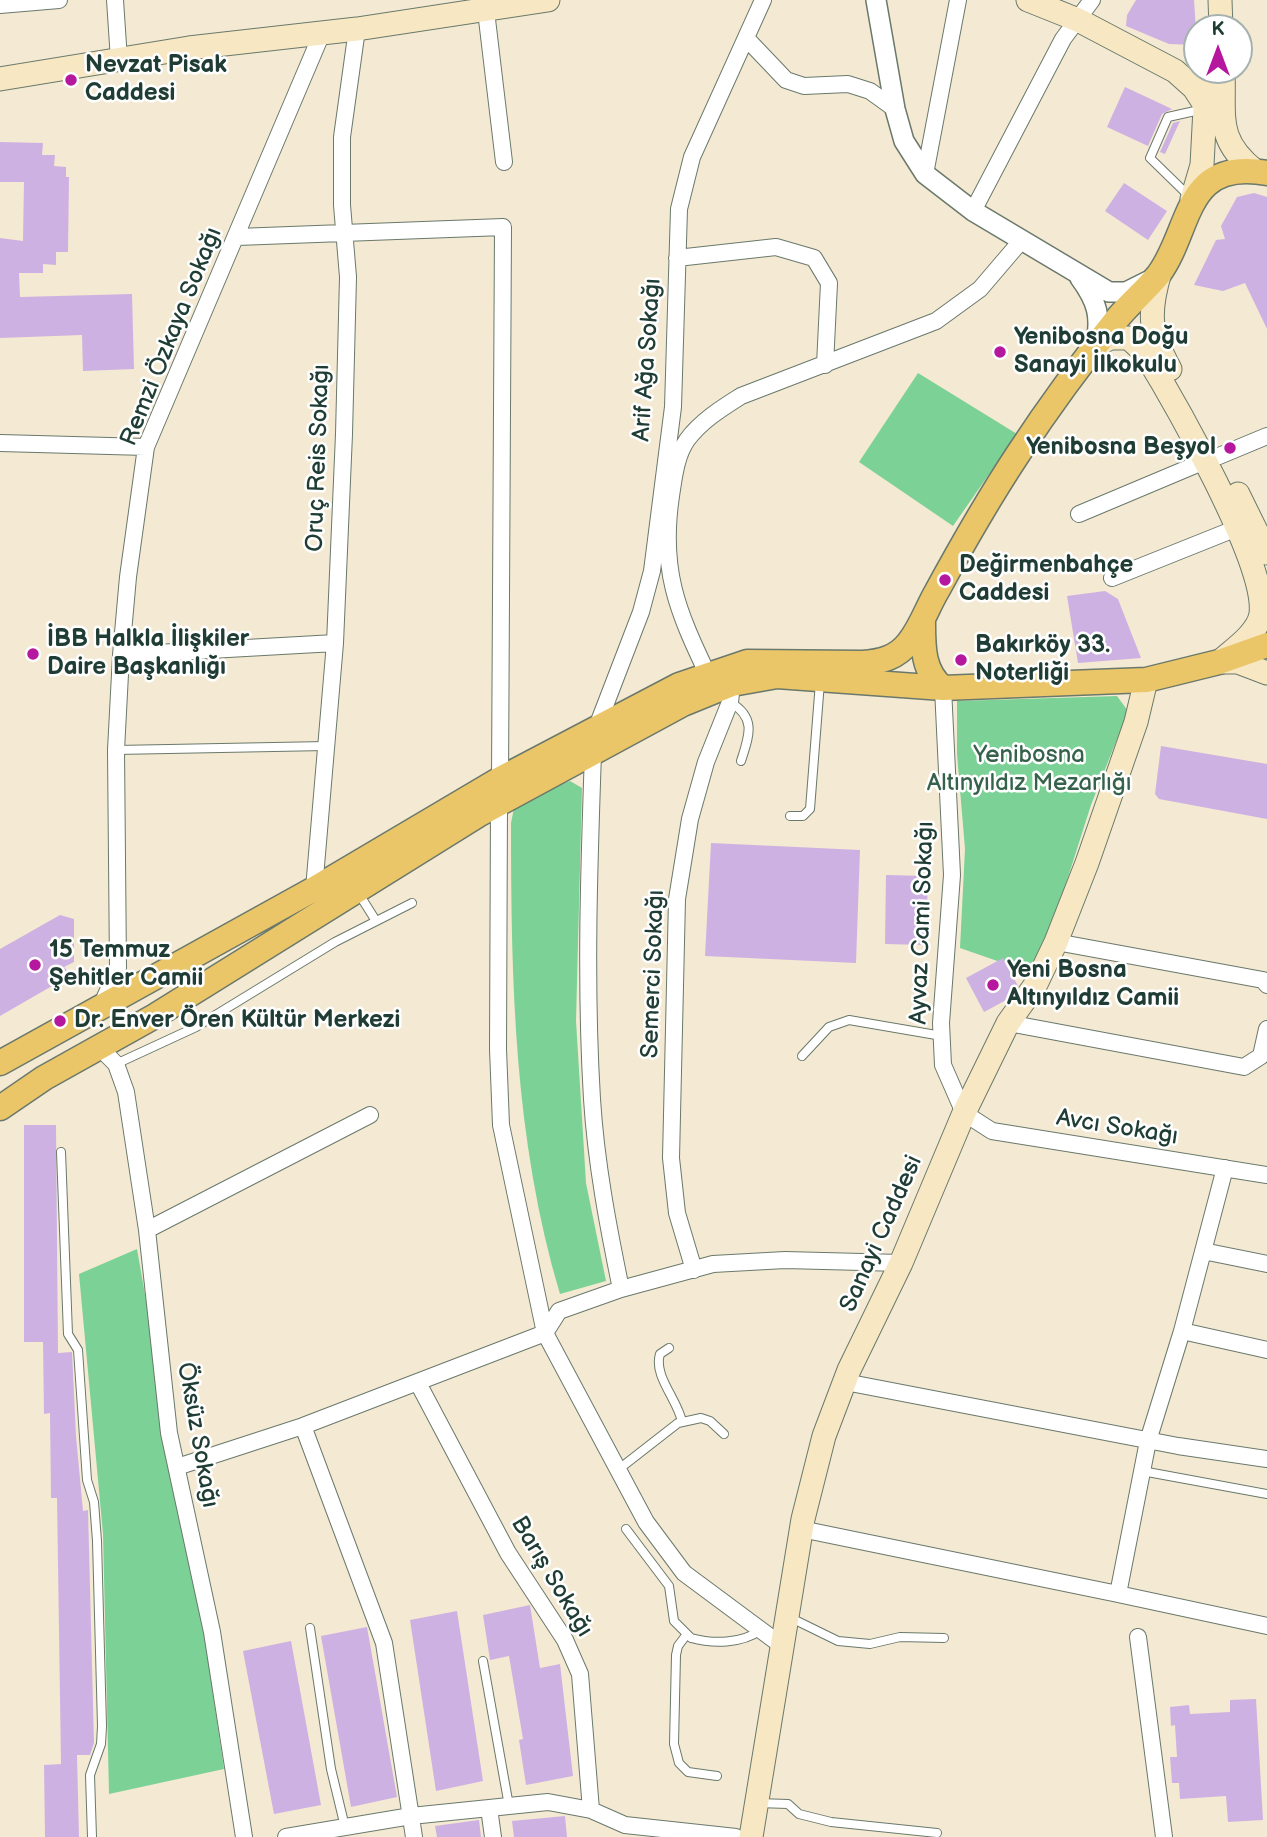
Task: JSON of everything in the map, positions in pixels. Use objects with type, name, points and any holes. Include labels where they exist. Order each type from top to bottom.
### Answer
[{"type":"main road","points":[[0,79],[548,0]]},
{"type":"main road","points":[[1028,0],[1078,20],[1175,71],[1194,88],[1207,108]]},
{"type":"main road","points":[[1207,84],[1202,164],[1192,199],[1160,272],[1151,304],[1157,345],[1212,458],[1258,579],[1261,615],[1246,639],[1219,662]]},
{"type":"main road","points":[[1223,84],[1225,137],[1237,157],[1261,172]]},
{"type":"main road","points":[[1192,199],[1212,181],[1233,173],[1261,172]]},
{"type":"main road","points":[[6,1056],[594,741],[679,685],[747,662],[880,662],[908,644],[935,593],[1018,454],[1095,346],[1160,272]]},
{"type":"main road","points":[[1095,346],[1120,337],[1136,342],[1212,458],[1267,553]]},
{"type":"main road","points":[[923,620],[926,663],[930,675],[943,688]]},
{"type":"main road","points":[[1219,662],[1267,645]]},
{"type":"main road","points":[[594,741],[683,704],[731,693],[777,676],[943,688],[1146,680],[1219,662],[1267,655]]},
{"type":"main road","points":[[1219,662],[1238,662],[1267,673]]},
{"type":"main road","name":"Sanayi Caddesi","points":[[751,1837],[801,1529],[824,1436],[845,1382],[901,1263],[964,1113],[1008,1023],[1037,984],[1056,942],[1132,734],[1146,680]]},
{"type":"main road","points":[[0,1108],[107,1055],[155,1016],[357,890],[500,791]]},
{"type":"street","points":[[0,5],[59,0]]},
{"type":"street","points":[[115,0],[119,60]]},
{"type":"street","name":"Arif Ağa Sokağı","points":[[621,1289],[603,1200],[592,1101],[587,953],[594,741],[652,571],[673,407],[679,209],[692,157],[763,0]]},
{"type":"street","points":[[876,0],[895,110],[904,141],[925,174],[973,211],[1109,292],[1126,292],[1160,272]]},
{"type":"street","points":[[925,174],[958,0]]},
{"type":"street","points":[[973,211],[1063,39],[1092,0]]},
{"type":"street","points":[[486,11],[504,162]]},
{"type":"street","name":"Oruç Reis Sokağı","points":[[314,889],[335,643],[348,277],[342,137],[357,29]]},
{"type":"street","name":"Remzi Özkaya Sokağı","points":[[118,968],[116,750],[121,655],[128,578],[146,447],[322,33]]},
{"type":"street","points":[[746,38],[786,80],[804,86],[848,84],[870,91],[895,110]]},
{"type":"street","points":[[237,237],[503,227],[498,1049],[501,1125],[544,1333],[646,1522],[684,1573],[781,1645]]},
{"type":"street","points":[[708,676],[677,601],[666,561],[675,469],[687,440],[712,415],[741,396],[936,321],[980,289],[1021,241]]},
{"type":"street","points":[[677,258],[776,247],[814,258],[829,283],[825,365]]},
{"type":"street","points":[[1078,275],[1097,306],[1099,327],[1095,346]]},
{"type":"street","points":[[1079,514],[1267,436]]},
{"type":"street","points":[[0,443],[146,447]]},
{"type":"street","points":[[1112,578],[1237,528]]},
{"type":"street","points":[[121,655],[335,643]]},
{"type":"street","name":"Ayvaz Cami Sokağı","points":[[943,688],[952,875],[942,1037],[943,1065],[964,1113]]},
{"type":"street","name":"Semerci Sokağı","points":[[694,1270],[677,1213],[671,1158],[677,900],[690,819],[706,762],[731,693]]},
{"type":"street","points":[[1056,942],[1263,980],[1267,985]]},
{"type":"street","points":[[98,1009],[108,994],[118,968],[136,988]]},
{"type":"street","points":[[1008,1023],[1244,1067],[1261,1056],[1267,1029]]},
{"type":"street","name":"Öksüz Sokağı","points":[[107,1055],[126,1092],[147,1230],[169,1433],[212,1632],[244,1837]]},
{"type":"street","name":"Avcı Sokağı","points":[[964,1113],[992,1130],[1267,1175]]},
{"type":"street","points":[[147,1230],[370,1115]]},
{"type":"street","points":[[1118,1594],[1148,1440],[1182,1331],[1225,1168]]},
{"type":"street","points":[[1203,1251],[1267,1264]]},
{"type":"street","points":[[177,1467],[303,1426],[544,1333],[559,1311],[621,1289],[713,1264],[785,1260],[901,1263]]},
{"type":"street","points":[[1182,1331],[1267,1350]]},
{"type":"street","points":[[845,1382],[1148,1440],[1267,1459]]},
{"type":"street","name":"Barış Sokağı","points":[[418,1383],[508,1553],[565,1640],[580,1674],[591,1810]]},
{"type":"street","points":[[303,1426],[384,1643],[414,1837]]},
{"type":"street","points":[[801,1529],[1267,1626]]},
{"type":"street","points":[[1138,1637],[1164,1837]]},
{"type":"street","points":[[286,1837],[345,1832],[411,1816],[548,1802],[591,1810],[620,1831],[736,1837]]},
{"type":"street","points":[[489,1808],[493,1837]]},
{"type":"lane","points":[[1192,199],[1150,158],[1168,117],[1207,108]]},
{"type":"lane","points":[[790,816],[803,816],[810,808],[817,750],[820,679]]},
{"type":"lane","points":[[731,693],[748,716],[750,725],[741,761]]},
{"type":"lane","points":[[116,750],[326,746]]},
{"type":"lane","points":[[357,890],[376,921]]},
{"type":"lane","points":[[107,1055],[196,1027],[335,942],[412,903]]},
{"type":"lane","points":[[802,1056],[829,1027],[849,1020],[942,1037]]},
{"type":"lane","points":[[61,1152],[68,1334],[78,1350],[88,1480],[94,1502],[97,1541],[102,1726],[101,1744],[90,1775],[92,1837]]},
{"type":"lane","points":[[669,1348],[660,1354],[659,1368],[679,1406],[682,1422]]},
{"type":"lane","points":[[619,1469],[682,1422],[701,1419],[710,1421],[724,1434]]},
{"type":"lane","points":[[1142,1471],[1267,1494]]},
{"type":"lane","points":[[626,1528],[669,1586],[674,1621],[687,1634],[701,1641],[733,1641],[746,1639],[761,1630]]},
{"type":"lane","points":[[786,1617],[803,1622],[825,1637],[838,1642],[870,1644],[900,1637],[944,1638]]},
{"type":"lane","points":[[310,1628],[331,1769],[345,1832]]},
{"type":"lane","points":[[687,1634],[678,1646],[674,1672],[676,1755],[688,1772],[717,1776]]},
{"type":"lane","points":[[483,1661],[509,1806]]},
{"type":"lane","points":[[755,1803],[788,1804],[799,1814],[831,1822],[937,1833]]},
{"type":"green space","points":[[918,373],[1017,434],[953,526],[859,462]]},
{"type":"green space","name":"Yenibosna Altınyıldız Mezarlığı","points":[[1117,696],[1128,711],[1091,805],[1054,921],[1029,972],[960,948],[965,849],[957,754],[957,701]]},
{"type":"green space","points":[[570,781],[582,788],[576,1021],[586,1183],[606,1281],[560,1294],[533,1178],[524,1119],[514,1001],[511,823],[514,808],[527,798]]},
{"type":"green space","points":[[137,1249],[201,1612],[224,1769],[109,1794],[103,1534],[79,1274]]},
{"type":"building","points":[[1136,0],[1194,0],[1195,14],[1183,14],[1183,44],[1169,44],[1126,26],[1127,15]]},
{"type":"building","points":[[1125,87],[1172,109],[1162,114],[1148,146],[1107,127]]},
{"type":"building","points":[[1180,121],[1165,154],[1160,152],[1173,123]]},
{"type":"building","points":[[0,142],[43,143],[42,155],[55,155],[54,166],[66,167],[66,177],[69,177],[68,252],[56,252],[56,265],[43,264],[43,273],[19,273],[20,297],[132,294],[134,369],[83,371],[82,335],[0,338],[0,238],[23,241],[24,182],[0,182]]},
{"type":"building","points":[[1124,183],[1167,211],[1148,240],[1105,211]]},
{"type":"building","points":[[1254,193],[1267,197],[1267,329],[1245,283],[1223,291],[1194,285],[1216,240],[1225,239],[1221,226],[1237,197]]},
{"type":"building","points":[[1105,591],[1118,599],[1141,658],[1078,663],[1067,596]]},
{"type":"building","points":[[1161,746],[1267,764],[1267,819],[1159,799],[1155,794]]},
{"type":"building","points":[[711,843],[860,850],[856,963],[705,956]]},
{"type":"building","points":[[886,875],[928,876],[926,945],[885,944]]},
{"type":"building","name":"15 Temmuz Şehitler Camii","points":[[60,915],[74,919],[74,962],[64,967],[71,975],[0,1016],[0,949]]},
{"type":"building","name":"Yeni Bosna Altınyıldız Camii","points":[[1003,958],[1018,986],[1008,999],[984,1012],[966,978]]},
{"type":"building","points":[[24,1125],[56,1125],[58,1353],[72,1352],[83,1511],[88,1510],[94,1743],[90,1755],[77,1755],[79,1837],[45,1837],[44,1765],[61,1764],[57,1498],[51,1498],[50,1413],[44,1414],[43,1342],[24,1342]]},
{"type":"building","points":[[530,1605],[540,1668],[560,1664],[573,1776],[526,1785],[519,1740],[523,1739],[509,1656],[490,1660],[483,1615]]},
{"type":"building","points":[[457,1611],[483,1781],[436,1791],[410,1620]]},
{"type":"building","points":[[367,1627],[397,1797],[351,1807],[321,1636]]},
{"type":"building","points":[[291,1641],[321,1805],[274,1814],[243,1651]]},
{"type":"building","points":[[1256,1699],[1263,1820],[1228,1822],[1226,1796],[1180,1799],[1179,1783],[1172,1783],[1170,1757],[1177,1757],[1175,1725],[1171,1726],[1170,1707],[1189,1705],[1190,1714],[1230,1712],[1230,1700]]},
{"type":"building","points":[[565,1816],[567,1837],[514,1837],[512,1821]]},
{"type":"building","points":[[479,1820],[481,1837],[437,1837],[435,1826]]},
{"type":"place","name":"Nevzat Pisak Caddesi","points":[[71,80]]},
{"type":"place","name":"Yenibosna Doğu Sanayi İlkokulu","points":[[1000,352]]},
{"type":"place","name":"Yenibosna Beşyol","points":[[1230,448]]},
{"type":"place","name":"Değirmenbahçe Caddesi","points":[[945,580]]},
{"type":"place","name":"İBB Halkla İlişkiler Daire Başkanlığı","points":[[33,654]]},
{"type":"place","name":"Bakırköy 33. Noterliği","points":[[961,660]]},
{"type":"place","name":"15 Temmuz Şehitler Camii","points":[[35,965]]},
{"type":"place","name":"Yeni Bosna Altınyıldız Camii","points":[[993,985]]},
{"type":"place","name":"Dr. Enver Ören Kültür Merkezi","points":[[60,1021]]}]
